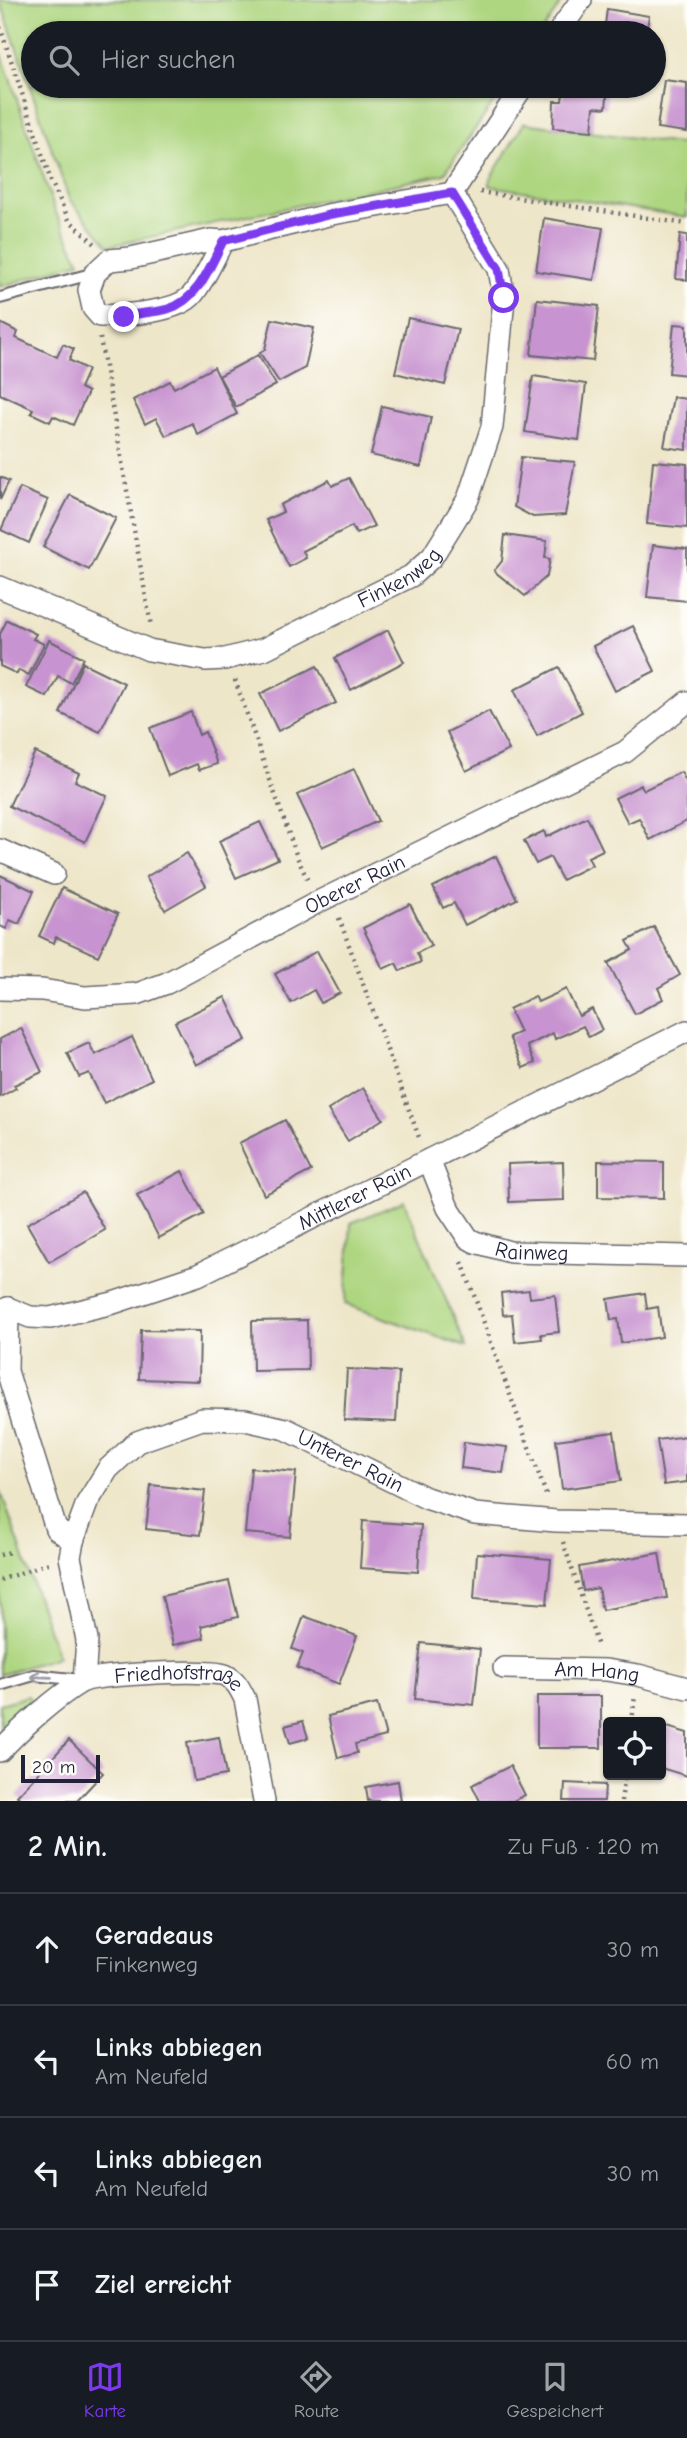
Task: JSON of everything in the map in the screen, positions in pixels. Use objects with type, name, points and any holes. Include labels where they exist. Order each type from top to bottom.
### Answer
[{"type":"street","points":[[566,21],[580,0]]},
{"type":"street","points":[[223,241],[192,296],[168,309],[124,317],[100,316],[93,307],[89,290],[102,267],[211,240],[223,241],[332,214],[454,190],[515,98]]},
{"type":"street","name":"Finkenweg","points":[[0,587],[149,650],[205,660],[225,659],[264,649],[411,576],[432,557],[468,499],[492,427],[504,298],[499,269],[454,190]]},
{"type":"street","name":"Oberer Rain","points":[[0,989],[42,990],[85,997],[137,994],[167,982],[318,902],[625,752],[687,702]]},
{"type":"street","points":[[0,850],[54,874]]},
{"type":"street","name":"Mittlerer Rain","points":[[4,1302],[30,1317],[50,1318],[113,1303],[198,1275],[687,1031]]},
{"type":"street","name":"Rainweg","points":[[429,1160],[448,1208],[468,1238],[475,1242],[510,1252],[687,1256]]},
{"type":"street","name":"Friedhofstraße","points":[[4,1302],[7,1371],[56,1529],[72,1549],[87,1640],[83,1681]]},
{"type":"street","name":"Unterer Rain","points":[[72,1549],[87,1503],[108,1469],[138,1442],[202,1419],[246,1420],[286,1429],[426,1498],[475,1514],[556,1521],[687,1524]]},
{"type":"street","name":"Am Hang","points":[[505,1668],[606,1671],[638,1675],[687,1688]]},
{"type":"street","name":"Friedhofstraße","points":[[0,1751],[19,1730],[83,1681],[153,1674],[206,1672],[225,1675],[237,1684],[245,1699],[264,1801]]},
{"type":"lane","points":[[0,299],[102,267]]},
{"type":"lane","name":"Friedhofstraße","points":[[0,1685],[34,1675],[83,1681]]},
{"type":"path","points":[[0,27],[21,90]]},
{"type":"path","points":[[24,98],[51,181],[69,219],[102,267]]},
{"type":"path","points":[[454,190],[687,225]]},
{"type":"path","points":[[101,343],[149,618]]},
{"type":"path","points":[[237,684],[297,857]]},
{"type":"path","points":[[340,920],[417,1133]]},
{"type":"path","points":[[459,1253],[556,1521],[606,1671]]},
{"type":"path","points":[[0,1580],[72,1549]]},
{"type":"path","points":[[0,1555],[13,1551]]},
{"type":"path","points":[[621,1801],[624,1780]]},
{"type":"green space","points":[[0,0],[563,0],[549,21],[21,21],[21,61]]},
{"type":"green space","points":[[0,49],[55,211],[80,262],[0,287]]},
{"type":"green space","points":[[34,98],[497,98],[444,174],[109,246],[69,199]]},
{"type":"green space","points":[[524,123],[687,145],[687,217],[490,186],[490,179]]},
{"type":"green space","points":[[404,1201],[466,1347],[345,1304],[351,1223]]},
{"type":"green space","points":[[0,1489],[58,1657],[0,1675]]},
{"type":"green space","points":[[28,1696],[36,1707],[0,1732],[0,1704]]},
{"type":"building","points":[[607,9],[649,16],[648,21],[606,21]]},
{"type":"building","points":[[666,80],[687,83],[687,132],[657,128],[661,98],[666,98]]},
{"type":"building","points":[[562,98],[607,98],[606,108],[594,107],[592,131],[553,128],[554,101],[562,101]]},
{"type":"building","points":[[544,218],[603,228],[594,280],[536,271]]},
{"type":"building","points":[[680,234],[687,235],[687,280],[676,279]]},
{"type":"building","points":[[537,299],[599,306],[593,361],[531,355]]},
{"type":"building","points":[[408,318],[458,329],[445,385],[395,373]]},
{"type":"building","points":[[272,319],[314,328],[305,368],[279,382],[260,353],[265,349]]},
{"type":"building","points":[[0,323],[18,332],[16,338],[57,357],[63,344],[74,349],[69,360],[88,370],[80,388],[88,392],[73,425],[53,416],[50,422],[31,413],[33,409],[0,394]]},
{"type":"building","points":[[674,324],[687,325],[687,375],[669,373]]},
{"type":"building","points":[[258,355],[276,385],[236,407],[219,376]]},
{"type":"building","points":[[214,367],[237,414],[198,435],[192,423],[166,436],[156,418],[145,424],[133,400],[170,381],[174,388]]},
{"type":"building","points":[[533,376],[586,384],[579,440],[525,432]]},
{"type":"building","points":[[673,397],[687,399],[687,450],[664,447]]},
{"type":"building","points":[[382,406],[431,417],[421,467],[371,455]]},
{"type":"building","points":[[521,457],[575,462],[565,515],[533,517],[514,507]]},
{"type":"building","points":[[653,461],[687,464],[687,528],[647,524]]},
{"type":"building","points":[[0,477],[9,481],[0,500]]},
{"type":"building","points":[[349,478],[374,526],[356,534],[352,526],[303,551],[306,558],[289,567],[266,520],[283,512],[280,505],[297,496],[329,480],[332,486]]},
{"type":"building","points":[[20,488],[48,500],[29,543],[1,530]]},
{"type":"building","points":[[70,495],[116,518],[89,570],[43,547]]},
{"type":"building","points":[[505,535],[547,541],[545,558],[550,559],[547,576],[525,596],[494,571],[502,561]]},
{"type":"building","points":[[653,545],[687,549],[687,601],[647,597]]},
{"type":"building","points":[[7,620],[36,634],[33,639],[44,644],[29,675],[19,670],[17,674],[0,666],[0,634]]},
{"type":"building","points":[[633,626],[655,671],[615,691],[593,646]]},
{"type":"building","points":[[388,630],[404,662],[351,690],[335,658]]},
{"type":"building","points":[[49,640],[84,658],[71,683],[58,676],[47,697],[26,687]]},
{"type":"building","points":[[83,663],[124,683],[100,732],[60,713]]},
{"type":"building","points":[[317,666],[336,703],[278,731],[260,694]]},
{"type":"building","points":[[559,667],[582,712],[537,736],[514,690]]},
{"type":"building","points":[[489,711],[509,750],[466,771],[447,732]]},
{"type":"building","points":[[191,712],[199,735],[205,732],[217,764],[199,770],[197,764],[168,776],[150,728]]},
{"type":"building","points":[[35,752],[79,773],[75,781],[107,796],[85,842],[9,806]]},
{"type":"building","points":[[354,769],[378,821],[322,847],[297,795]]},
{"type":"building","points":[[681,772],[687,783],[687,821],[650,840],[639,818],[628,823],[615,798],[641,785],[644,790]]},
{"type":"building","points":[[587,817],[603,850],[588,857],[592,865],[562,880],[550,857],[536,864],[524,841],[544,831],[546,837]]},
{"type":"building","points":[[260,822],[278,859],[236,878],[219,841]]},
{"type":"building","points":[[187,853],[206,886],[165,910],[146,877]]},
{"type":"building","points":[[496,856],[517,899],[465,925],[454,903],[443,908],[433,887]]},
{"type":"building","points":[[0,875],[34,891],[19,924],[10,920],[6,929],[0,926]]},
{"type":"building","points":[[62,888],[118,914],[98,956],[56,937],[54,943],[39,936]]},
{"type":"building","points":[[410,904],[431,946],[417,953],[421,962],[400,971],[396,963],[383,969],[363,928]]},
{"type":"building","points":[[654,927],[680,975],[658,988],[663,999],[635,1014],[608,963],[632,950],[627,941]]},
{"type":"building","points":[[317,951],[340,993],[321,1003],[314,990],[291,1003],[275,974]]},
{"type":"building","points":[[566,989],[579,1016],[592,1009],[602,1030],[589,1037],[583,1026],[555,1039],[553,1033],[527,1046],[535,1063],[523,1068],[509,1037],[520,1032],[509,1009],[535,996],[538,1002]]},
{"type":"building","points":[[225,997],[246,1040],[196,1065],[175,1022]]},
{"type":"building","points":[[21,1028],[42,1072],[14,1085],[16,1088],[0,1097],[0,1039]]},
{"type":"building","points":[[132,1037],[152,1079],[104,1103],[89,1073],[79,1077],[67,1053],[89,1043],[95,1055]]},
{"type":"building","points":[[363,1088],[383,1119],[348,1141],[328,1110]]},
{"type":"building","points":[[285,1120],[311,1171],[264,1195],[239,1143]]},
{"type":"building","points":[[598,1161],[664,1162],[664,1198],[598,1197]]},
{"type":"building","points":[[563,1162],[564,1200],[509,1202],[508,1164]]},
{"type":"building","points":[[182,1171],[204,1214],[159,1238],[137,1195]]},
{"type":"building","points":[[83,1192],[105,1230],[49,1262],[27,1224]]},
{"type":"building","points":[[529,1290],[530,1298],[555,1295],[559,1332],[541,1334],[542,1339],[515,1342],[512,1314],[503,1315],[501,1293]]},
{"type":"building","points":[[645,1293],[647,1309],[658,1307],[662,1337],[621,1343],[618,1319],[611,1320],[608,1299]]},
{"type":"building","points":[[307,1320],[308,1370],[253,1371],[252,1321]]},
{"type":"building","points":[[141,1330],[200,1331],[199,1381],[139,1379]]},
{"type":"building","points":[[347,1369],[399,1372],[396,1422],[344,1420]]},
{"type":"building","points":[[614,1432],[621,1481],[562,1489],[556,1440]]},
{"type":"building","points":[[687,1436],[687,1482],[664,1485],[657,1440]]},
{"type":"building","points":[[464,1442],[507,1447],[503,1473],[461,1468]]},
{"type":"building","points":[[251,1468],[296,1472],[290,1537],[245,1533]]},
{"type":"building","points":[[151,1485],[205,1491],[200,1535],[146,1529]]},
{"type":"building","points":[[363,1521],[421,1525],[418,1572],[360,1568]]},
{"type":"building","points":[[477,1553],[551,1559],[547,1604],[474,1599]]},
{"type":"building","points":[[659,1553],[667,1598],[602,1610],[598,1588],[583,1591],[579,1567]]},
{"type":"building","points":[[229,1581],[238,1617],[201,1626],[204,1638],[173,1645],[162,1596]]},
{"type":"building","points":[[304,1616],[357,1636],[339,1684],[297,1668],[303,1653],[292,1649]]},
{"type":"building","points":[[421,1643],[480,1649],[474,1705],[415,1699]]},
{"type":"building","points":[[537,1696],[601,1696],[601,1748],[537,1748]]},
{"type":"building","points":[[377,1704],[386,1736],[355,1744],[357,1753],[338,1758],[328,1716]]},
{"type":"building","points":[[303,1721],[308,1738],[290,1743],[285,1726]]},
{"type":"building","points":[[666,1727],[687,1733],[687,1776],[666,1770]]},
{"type":"building","points":[[219,1737],[226,1775],[194,1781],[187,1743]]},
{"type":"building","points":[[69,1740],[103,1773],[77,1801],[23,1801],[17,1796]]},
{"type":"building","points":[[510,1766],[525,1795],[513,1801],[480,1801],[472,1785]]},
{"type":"building","points":[[398,1781],[401,1801],[368,1801],[366,1787]]},
{"type":"building","points":[[565,1783],[605,1785],[604,1801],[564,1801]]},
{"type":"route","points":[[124,317],[168,309],[192,296],[223,241],[332,214],[452,193],[499,269],[504,298]]}]
